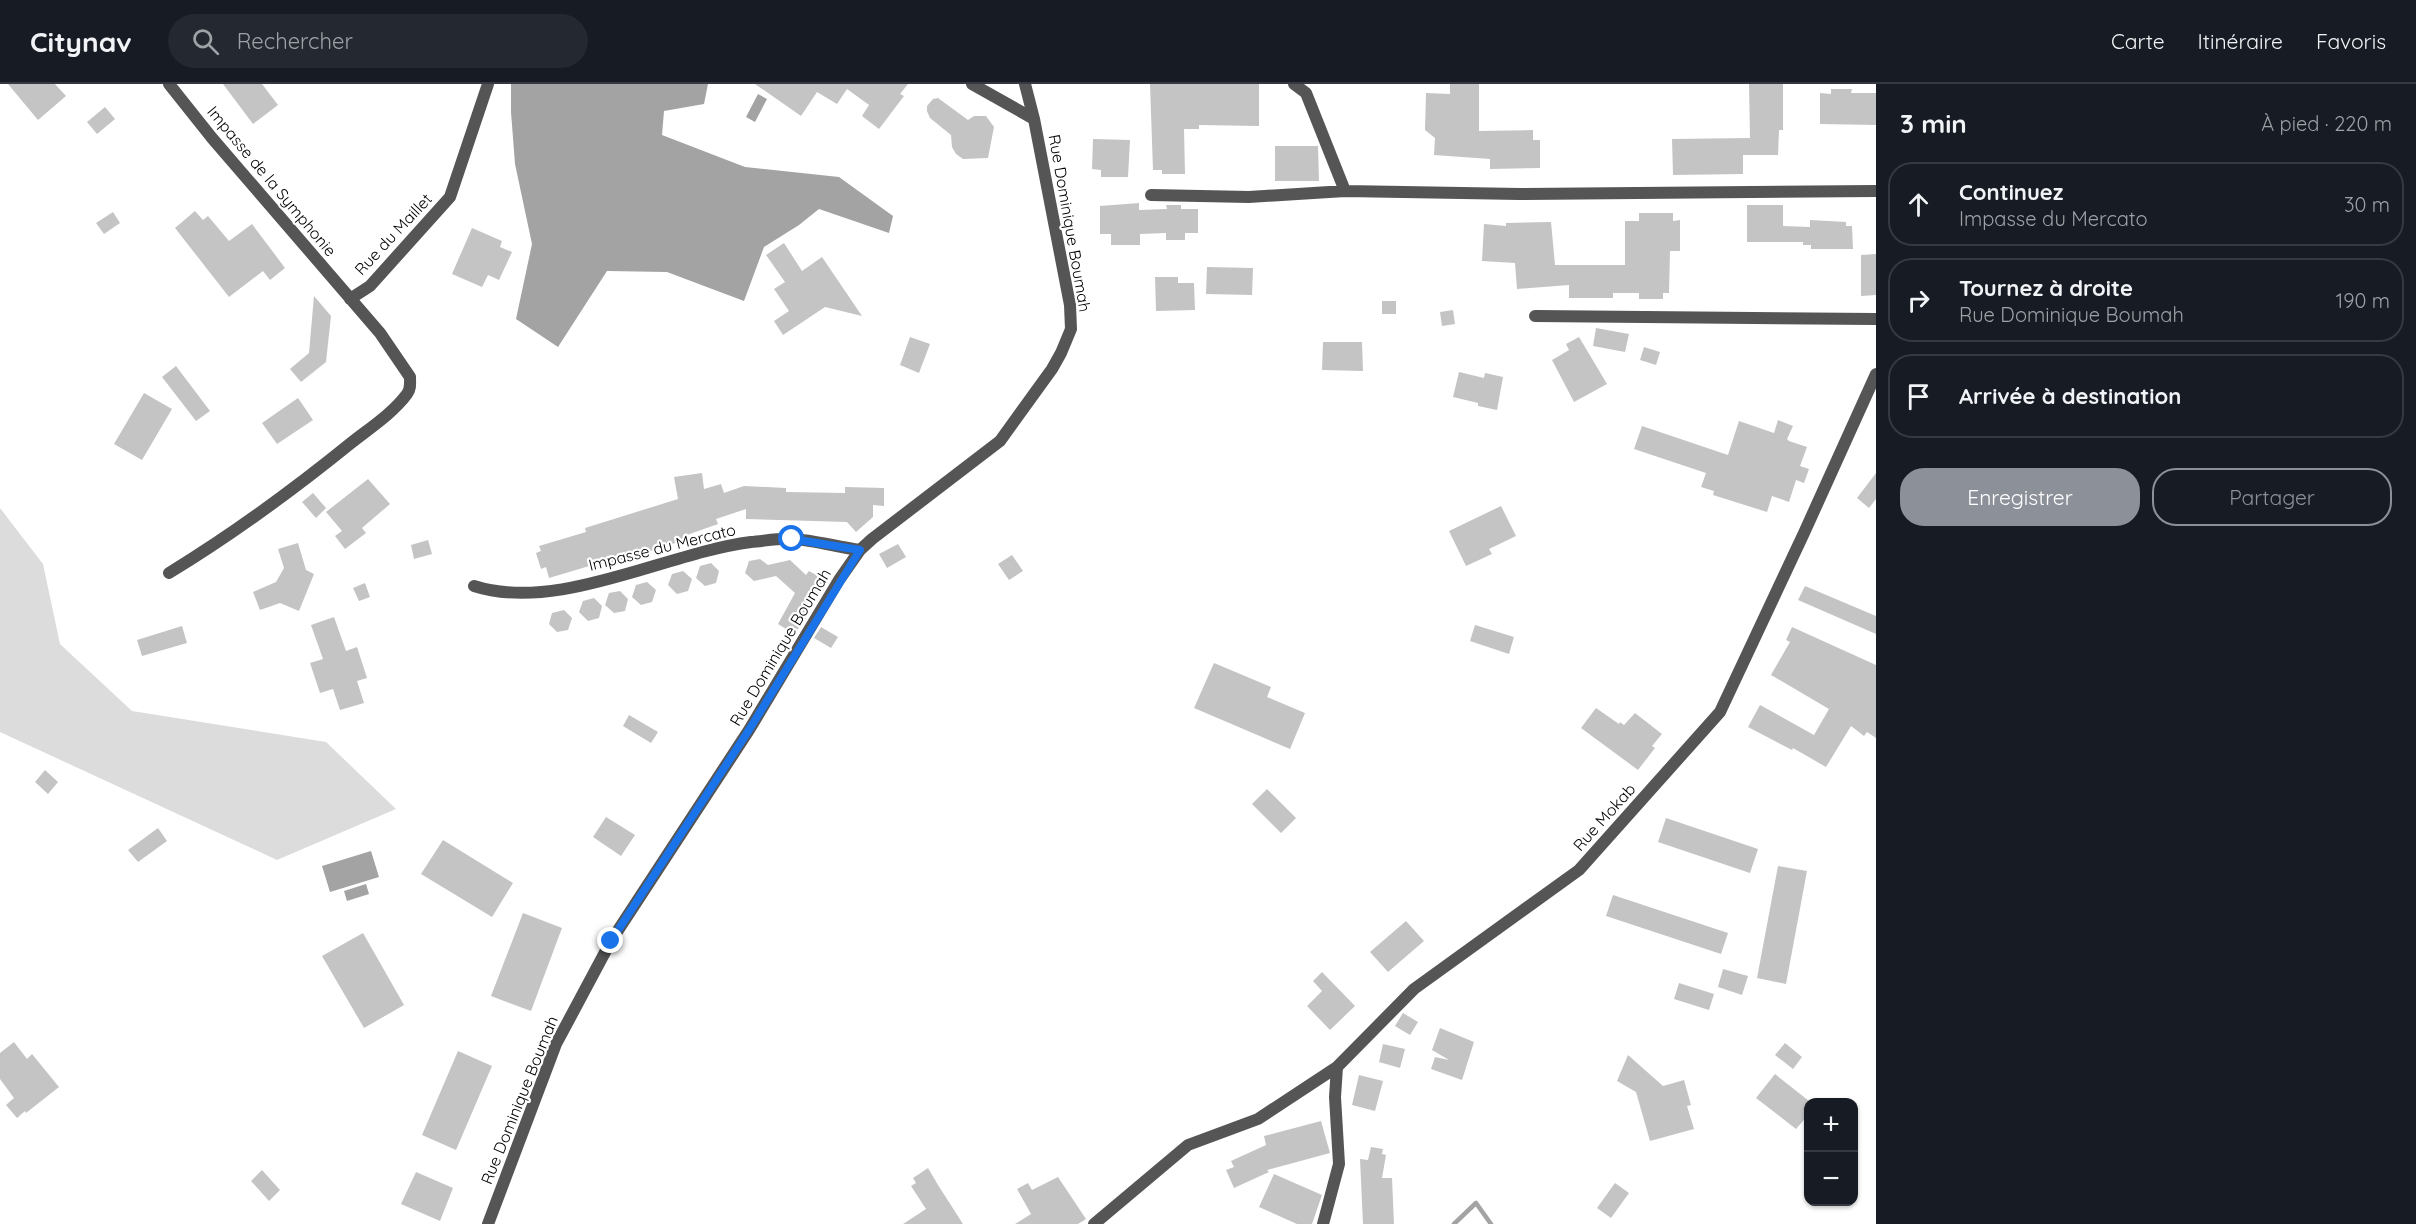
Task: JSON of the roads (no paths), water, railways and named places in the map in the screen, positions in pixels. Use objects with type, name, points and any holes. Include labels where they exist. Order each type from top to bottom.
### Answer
[{"type":"street","name":"Impasse de la Symphonie","points":[[169,84],[212,138],[380,333],[410,377],[411,386],[390,411],[331,459],[234,533],[169,573]]},
{"type":"street","points":[[475,84],[487,87]]},
{"type":"street","points":[[972,84],[1035,119]]},
{"type":"street","name":"Rue Dominique Boumah","points":[[488,1224],[556,1044],[611,941],[749,730],[860,550],[1000,441],[1052,369],[1071,329],[1070,305],[1035,119],[1025,84]]},
{"type":"street","points":[[1294,84],[1306,93],[1345,191]]},
{"type":"street","name":"Rue du Maillet","points":[[350,299],[370,286],[450,197],[487,87]]},
{"type":"street","points":[[1151,195],[1249,197],[1345,191],[1532,194],[1876,191]]},
{"type":"street","points":[[1535,316],[1876,320]]},
{"type":"street","name":"Rue Mokab","points":[[1094,1224],[1188,1145],[1257,1119],[1336,1067],[1414,990],[1579,870],[1720,712],[1800,544],[1876,374]]},
{"type":"street","name":"Impasse du Mercato","points":[[474,586],[513,593],[549,592],[749,542],[792,539],[860,550]]},
{"type":"street","points":[[1323,1224],[1339,1164],[1335,1096],[1336,1067]]},
{"type":"waterway","points":[[1454,1224],[1476,1203],[1491,1224]]}]
